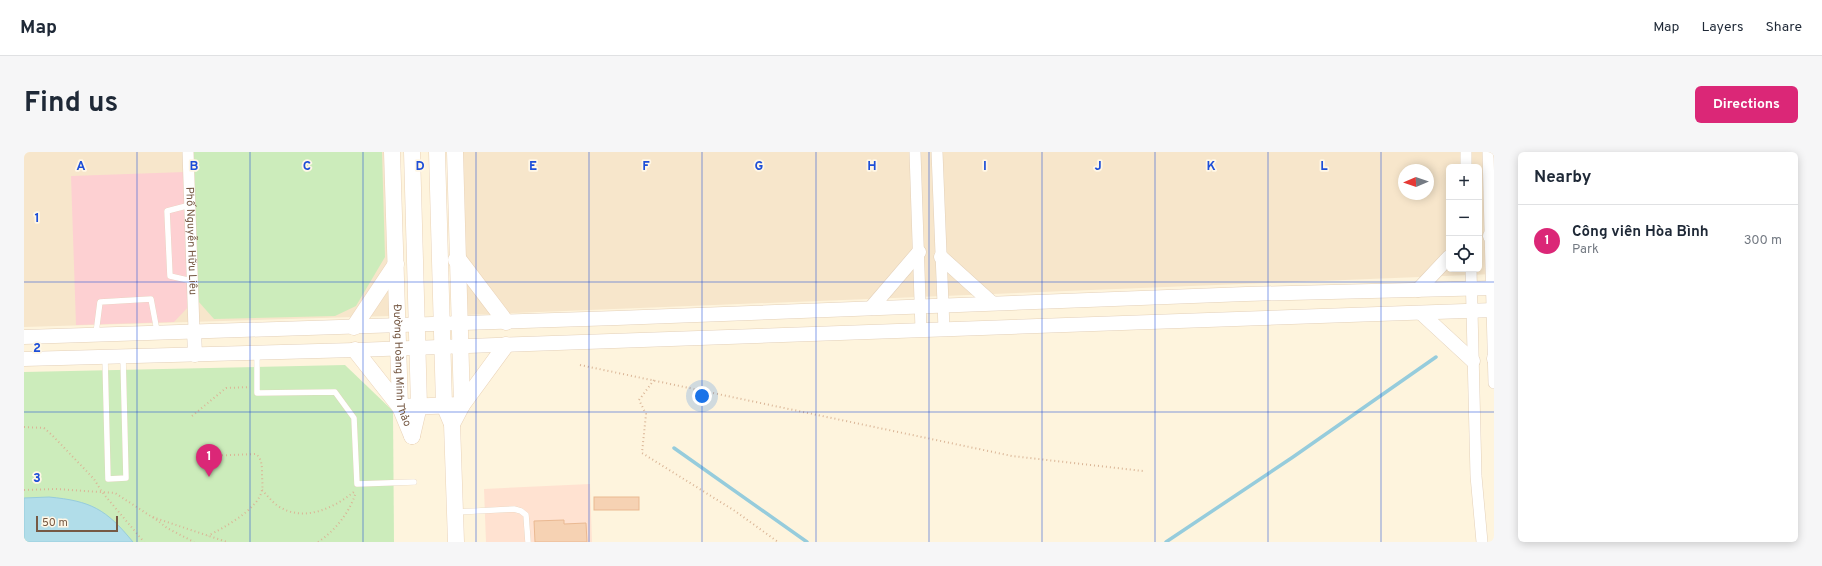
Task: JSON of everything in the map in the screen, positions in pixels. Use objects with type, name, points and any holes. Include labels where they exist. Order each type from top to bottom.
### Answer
[{"type":"main road","name":"Đường Hoàng Minh Thảo","points":[[392,152],[400,407],[412,436],[419,406],[412,152]]},
{"type":"main road","points":[[437,152],[444,405],[452,424],[456,542]]},
{"type":"main road","points":[[455,152],[462,405]]},
{"type":"main road","points":[[441,260],[459,260]]},
{"type":"main road","points":[[459,260],[506,322]]},
{"type":"main road","points":[[354,327],[396,264],[416,263]]},
{"type":"main road","points":[[452,424],[462,405],[506,345]]},
{"type":"main road","points":[[355,350],[400,407],[462,405]]},
{"type":"street","name":"Phố Nguyễn Hữu Liêu","points":[[188,152],[194,330]]},
{"type":"street","points":[[915,152],[921,330]]},
{"type":"street","points":[[937,152],[944,329]]},
{"type":"street","points":[[1466,152],[1466,164]]},
{"type":"street","points":[[1488,152],[1492,237],[1494,383]]},
{"type":"street","points":[[872,308],[919,252]]},
{"type":"street","points":[[941,257],[992,303]]},
{"type":"street","points":[[1418,290],[1446,260]]},
{"type":"street","points":[[1471,272],[1476,476],[1482,542]]},
{"type":"street","points":[[24,337],[194,330],[506,322],[992,303],[1493,288]]},
{"type":"street","points":[[24,359],[399,349],[1493,310]]},
{"type":"street","points":[[1421,313],[1473,361]]},
{"type":"street","points":[[194,330],[195,355]]},
{"type":"lane","points":[[190,205],[167,211],[170,276],[192,281]]},
{"type":"lane","points":[[96,334],[100,302],[151,299],[157,332]]},
{"type":"lane","points":[[257,353],[257,393],[335,392],[354,418],[357,484],[414,482]]},
{"type":"lane","points":[[105,357],[108,479],[126,478],[122,357]]},
{"type":"lane","points":[[455,512],[514,509],[521,511],[526,515],[528,542]]},
{"type":"path","points":[[580,364],[1012,456],[1143,471]]},
{"type":"path","points":[[654,380],[639,400],[646,414],[642,453],[735,511],[778,542]]},
{"type":"path","points":[[192,416],[226,388],[257,387]]},
{"type":"path","points":[[24,427],[44,428],[94,479],[102,492],[144,542]]},
{"type":"path","points":[[206,456],[256,454],[261,458],[262,490],[253,506],[242,515],[208,536]]},
{"type":"path","points":[[24,490],[56,489],[115,493],[167,528],[194,542]]},
{"type":"path","points":[[262,490],[276,505],[286,510],[304,513],[328,508],[340,502],[357,490],[352,506],[330,535],[318,542]]},
{"type":"path","points":[[152,517],[227,542]]},
{"type":"shaded area","points":[[24,152],[384,152],[389,316],[24,327]]},
{"type":"shaded area","points":[[458,152],[1494,152],[1494,274],[465,315]]},
{"type":"shaded area","points":[[185,172],[189,306],[174,322],[76,325],[71,176]]},
{"type":"shaded area","points":[[590,484],[592,542],[486,542],[484,489]]},
{"type":"green space","points":[[193,152],[382,152],[385,257],[356,306],[335,316],[214,319],[198,301]]},
{"type":"green space","points":[[345,365],[393,411],[394,542],[24,542],[24,372]]},
{"type":"water","points":[[49,497],[76,501],[97,509],[106,514],[133,542],[24,542],[24,498]]},
{"type":"building","points":[[594,497],[639,497],[639,510],[594,510]]},
{"type":"building","points":[[564,520],[564,524],[586,523],[587,542],[535,542],[534,521]]},
{"type":"waterway","points":[[1166,542],[1293,457],[1436,357]]},
{"type":"waterway","points":[[674,448],[807,542]]},
{"type":"place","name":"Công viên Hòa Bình","points":[[209,477]]}]
